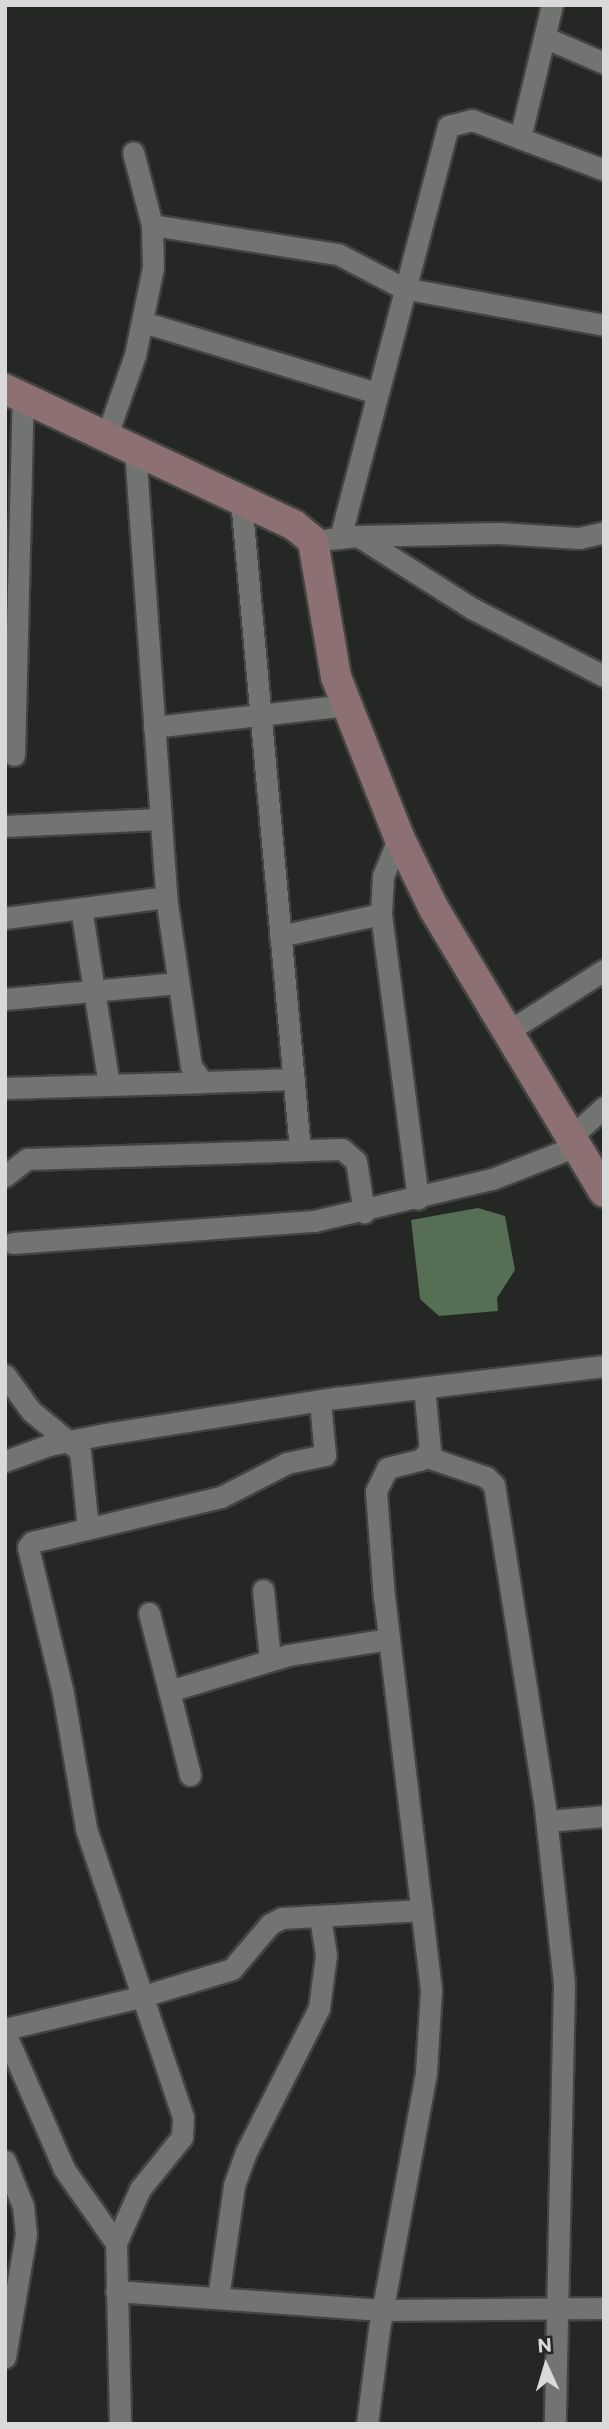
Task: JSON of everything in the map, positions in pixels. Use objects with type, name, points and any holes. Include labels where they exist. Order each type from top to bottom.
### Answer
[{"type":"street","points":[[520,138],[552,5]]},
{"type":"street","points":[[546,38],[604,63]]},
{"type":"street","points":[[604,170],[472,120],[448,126],[337,538],[336,677],[399,837],[434,909],[604,1192]]},
{"type":"street","points":[[107,435],[143,322],[153,267],[152,225],[133,152]]},
{"type":"street","points":[[152,225],[338,254],[403,288],[604,325]]},
{"type":"street","points":[[143,322],[377,393]]},
{"type":"street","points":[[14,755],[14,393],[294,524],[337,538],[604,676]]},
{"type":"street","points":[[135,449],[166,897],[191,1066],[202,1082]]},
{"type":"street","points":[[242,499],[300,1150]]},
{"type":"street","points":[[337,538],[460,533],[579,538],[604,532]]},
{"type":"street","points":[[154,727],[346,705]]},
{"type":"street","points":[[5,826],[160,819]]},
{"type":"street","points":[[399,837],[383,876],[381,914],[418,1199]]},
{"type":"street","points":[[5,918],[166,897]]},
{"type":"street","points":[[81,908],[108,1084]]},
{"type":"street","points":[[281,936],[381,914]]},
{"type":"street","points":[[507,1032],[573,994],[604,970]]},
{"type":"street","points":[[5,999],[178,983]]},
{"type":"street","points":[[5,1088],[294,1079]]},
{"type":"street","points":[[12,1243],[256,1227],[364,1212],[492,1179],[573,1142],[604,1107]]},
{"type":"street","points":[[5,1176],[27,1159],[342,1149],[353,1156],[364,1212]]},
{"type":"street","points":[[5,1461],[69,1440],[320,1401],[604,1366]]},
{"type":"street","points":[[5,1375],[31,1411],[80,1451],[88,1529]]},
{"type":"street","points":[[424,1387],[431,1444],[427,1457]]},
{"type":"street","points":[[120,2424],[116,2243],[139,2189],[184,2129],[183,2117],[140,1997],[86,1828],[63,1693],[27,1553],[32,1542],[221,1497],[287,1464],[325,1455],[320,1401]]},
{"type":"street","points":[[367,2424],[382,2310],[430,2029],[422,1910],[389,1639],[378,1481],[387,1468],[427,1457],[486,1477],[494,1485],[547,1821],[564,1984],[555,2424]]},
{"type":"street","points":[[263,1590],[271,1659]]},
{"type":"street","points":[[149,1613],[190,1774]]},
{"type":"street","points":[[169,1691],[271,1659],[389,1639]]},
{"type":"street","points":[[547,1821],[604,1816]]},
{"type":"street","points":[[116,2243],[64,2169],[5,2031],[140,1997],[232,1969],[270,1924],[282,1919],[422,1910]]},
{"type":"street","points":[[218,2298],[234,2185],[246,2152],[319,2008],[326,1955],[320,1916]]},
{"type":"street","points":[[5,2161],[23,2206],[26,2234],[5,2357]]},
{"type":"street","points":[[116,2291],[382,2310],[604,2308]]},
{"type":"shaded area","points":[[478,1208],[505,1216],[515,1270],[497,1298],[498,1311],[439,1316],[420,1299],[411,1220]]}]
